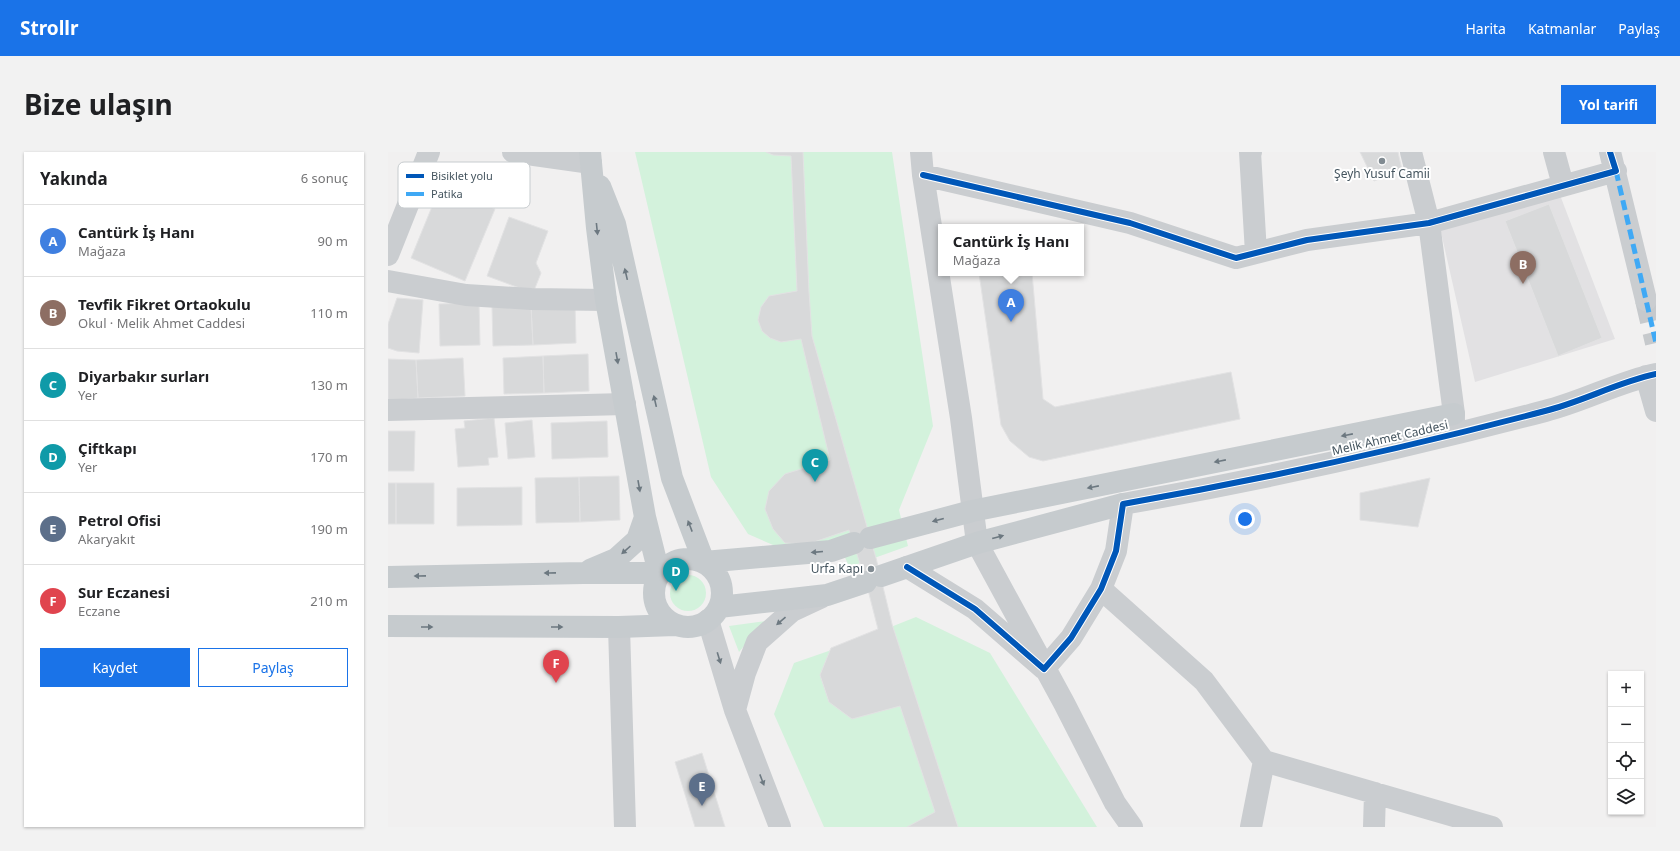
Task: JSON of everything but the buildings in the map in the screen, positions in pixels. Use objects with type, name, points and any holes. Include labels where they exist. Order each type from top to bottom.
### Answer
[{"type":"main road","points":[[591,157],[597,228],[606,300],[645,517],[659,573]]},
{"type":"main road","points":[[388,626],[619,627],[675,625],[686,627],[698,625],[713,614],[722,597],[722,587],[715,573],[704,562],[672,478],[615,224],[591,157]]},
{"type":"main road","points":[[675,625],[666,620],[659,612],[654,603],[653,593],[659,573],[674,561],[684,558],[704,562],[831,551],[862,540],[972,511],[1454,424]]},
{"type":"main road","points":[[713,614],[827,595],[977,543],[1123,504]]},
{"type":"main road","points":[[583,573],[616,559],[632,545],[637,540],[645,517]]},
{"type":"main road","points":[[388,577],[659,573]]},
{"type":"street","points":[[425,162],[429,152]]},
{"type":"street","points":[[513,152],[591,157]]},
{"type":"street","points":[[921,152],[923,176],[938,272]]},
{"type":"street","points":[[1251,152],[1256,253]]},
{"type":"street","points":[[1411,152],[1429,223],[1454,424]]},
{"type":"street","points":[[1554,152],[1563,185]]},
{"type":"street","points":[[923,176],[1130,223],[1236,258],[1307,240],[1429,223],[1563,185],[1613,162],[1646,300]]},
{"type":"street","points":[[388,255],[407,208]]},
{"type":"street","points":[[939,276],[961,418],[977,543],[1044,669],[1064,703],[1116,803],[1132,827]]},
{"type":"street","points":[[388,281],[466,295],[531,299],[606,300]]},
{"type":"street","points":[[1651,375],[1656,411]]},
{"type":"street","name":"Melik Ahmet Caddesi","points":[[1123,504],[1232,484],[1454,424],[1547,411],[1651,375]]},
{"type":"street","points":[[388,410],[625,404]]},
{"type":"street","points":[[1044,669],[1071,638],[1101,589],[1116,551],[1123,504]]},
{"type":"street","points":[[907,567],[974,609],[1044,669]]},
{"type":"street","points":[[1101,589],[1204,681],[1264,761],[1492,827]]},
{"type":"street","points":[[735,710],[745,673],[757,642],[792,611],[827,595]]},
{"type":"street","points":[[713,614],[735,710],[780,827]]},
{"type":"street","points":[[619,627],[625,827]]},
{"type":"street","points":[[1251,827],[1264,761]]},
{"type":"street","points":[[1374,827],[1375,794]]},
{"type":"shaded area","points":[[1560,195],[1615,339],[1475,382],[1440,228]]},
{"type":"green space","points":[[635,152],[892,152],[933,426],[899,510],[908,546],[849,567],[844,555],[780,548],[748,534],[711,477]]},
{"type":"green space","points":[[691,575],[701,580],[705,586],[705,600],[701,606],[695,610],[685,611],[675,606],[671,600],[670,590],[675,580],[681,576]]},
{"type":"green space","points":[[916,617],[990,653],[1097,827],[824,827],[774,714],[794,663],[843,646]]},
{"type":"green space","points":[[765,621],[739,652],[729,626]]},
{"type":"tunnel","points":[[1646,300],[1656,343]]},
{"type":"marked path","points":[[1616,171],[1656,343]]},
{"type":"cycle path","points":[[923,175],[1130,223],[1236,258],[1307,240],[1429,223],[1616,171],[1610,152]]},
{"type":"cycle path","points":[[907,567],[975,609],[1044,669],[1071,638],[1101,589],[1116,551],[1123,504],[1335,462],[1440,438],[1573,403],[1628,382],[1656,374]]},
{"type":"place","name":"Şeyh Yusuf Camii","points":[[1382,161]]},
{"type":"place","name":"Tevfik Fikret Ortaokulu","points":[[1523,284]]},
{"type":"place","name":"Cantürk İş Hanı","points":[[1011,322]]},
{"type":"place","name":"Diyarbakır surları","points":[[815,482]]},
{"type":"place","name":"Urfa Kapı","points":[[871,569]]},
{"type":"place","name":"Çiftkapı","points":[[676,591]]},
{"type":"place","name":"Sur Eczanesi","points":[[556,683]]},
{"type":"place","name":"Petrol Ofisi","points":[[702,806]]}]
